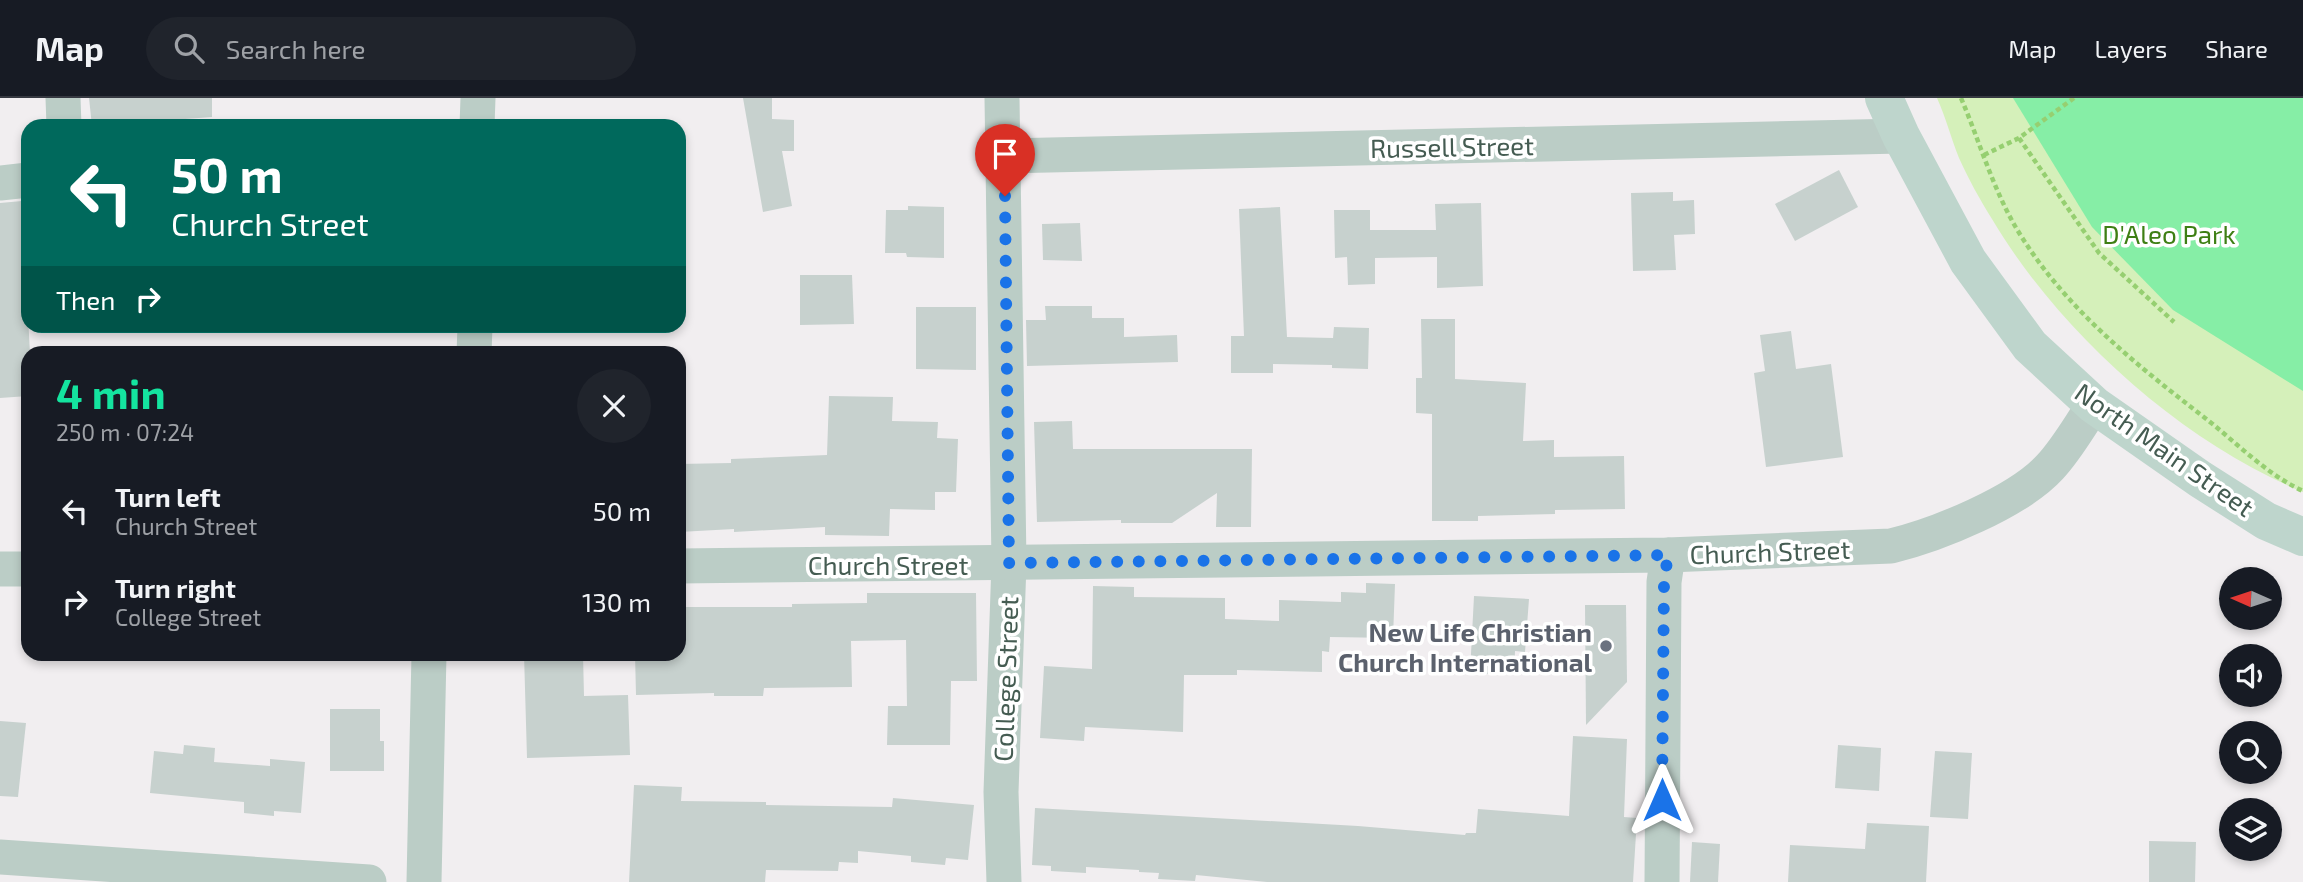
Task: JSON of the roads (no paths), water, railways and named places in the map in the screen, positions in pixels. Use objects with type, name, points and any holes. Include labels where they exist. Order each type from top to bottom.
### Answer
[{"type":"street","points":[[63,98],[64,119]]},
{"type":"street","points":[[477,119],[478,98]]},
{"type":"street","name":"College Street","points":[[1002,98],[1009,563],[1002,792],[1004,882]]},
{"type":"street","name":"North Main Street","points":[[1884,98],[1901,136],[1968,261],[2030,346],[2094,405],[2266,521],[2303,537]]},
{"type":"street","name":"Russell Street","points":[[1004,156],[1901,136]]},
{"type":"street","points":[[0,183],[21,181]]},
{"type":"street","name":"Church Street","points":[[686,566],[1668,555],[1891,546],[1924,538],[1958,524],[2017,493],[2050,468],[2094,405]]},
{"type":"street","points":[[1662,882],[1664,582],[1668,555]]},
{"type":"street","points":[[0,569],[21,569]]},
{"type":"street","points":[[424,882],[429,661]]},
{"type":"street","points":[[0,857],[369,882]]},
{"type":"place","name":"New Life Christian Church International","points":[[1606,646]]},
{"type":"park label","name":"D'Aleo Park","points":[[2169,233]]}]
